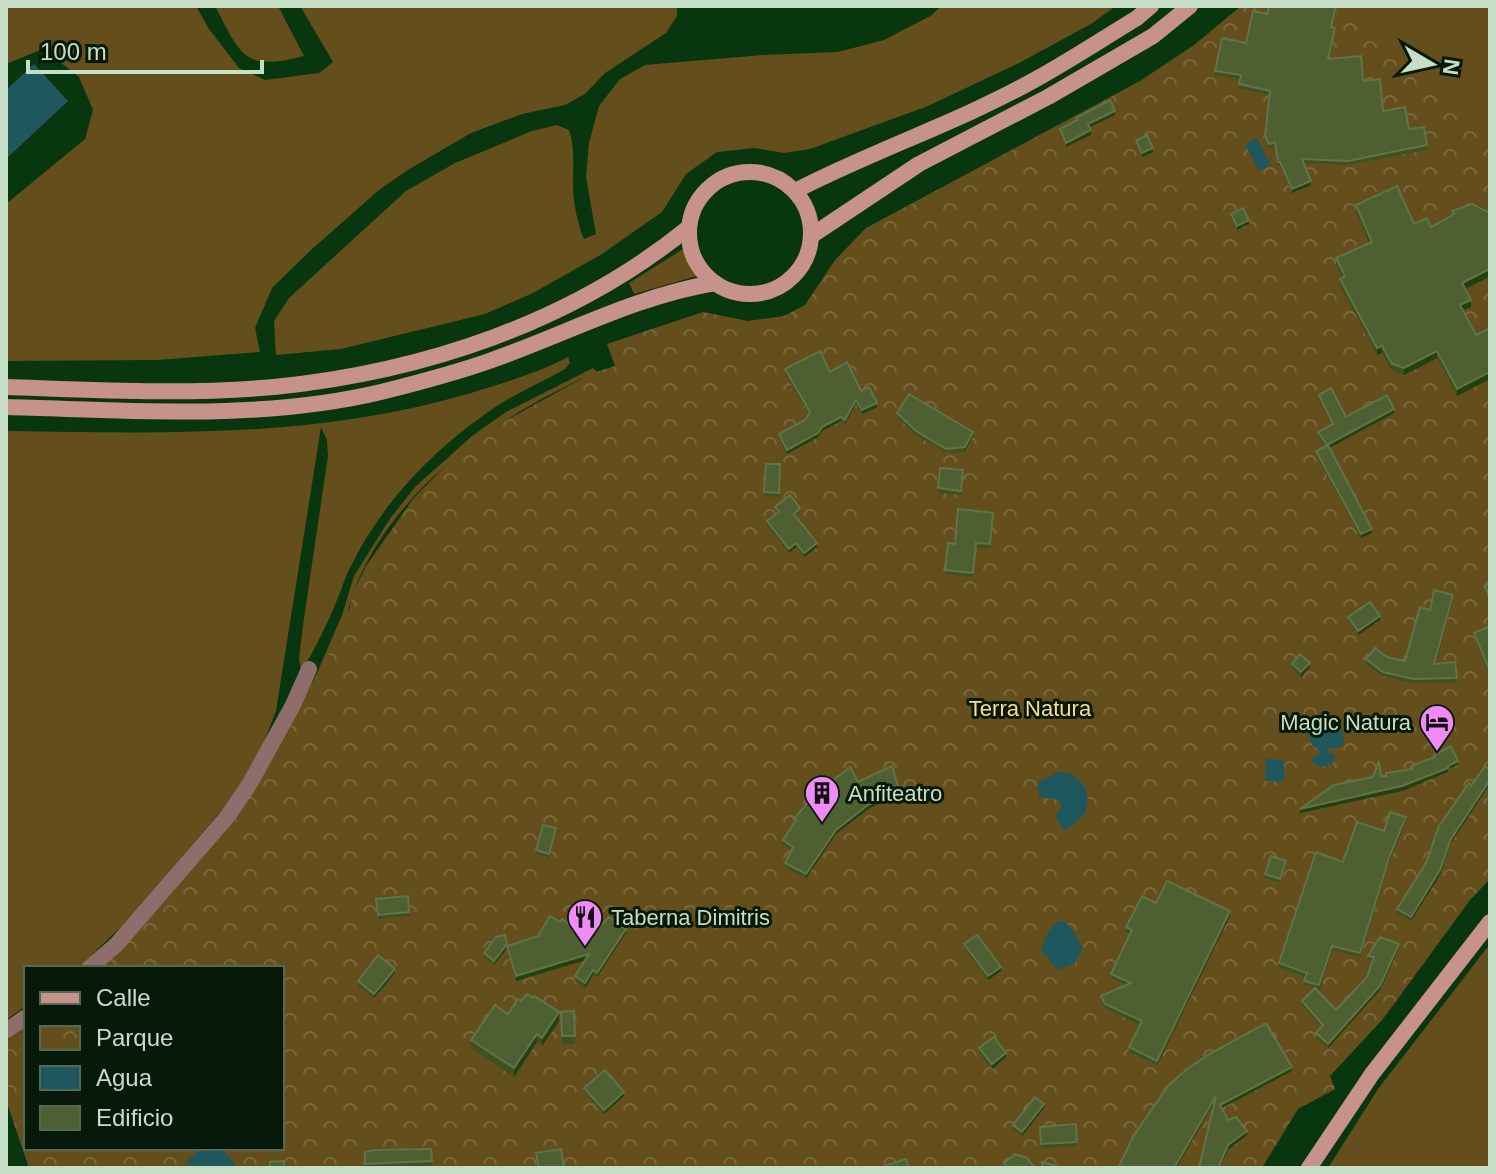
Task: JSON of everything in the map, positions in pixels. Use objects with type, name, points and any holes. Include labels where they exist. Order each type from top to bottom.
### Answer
[{"type":"main road","points":[[795,191],[1036,79],[1137,18],[1151,6]]},
{"type":"main road","points":[[811,236],[919,164],[1048,97],[1153,36],[1190,6]]},
{"type":"main road","points":[[744,172],[762,173],[780,180],[795,191],[804,204],[811,236],[803,264],[783,285],[755,295],[739,294],[715,283],[699,268],[692,253],[688,228],[698,201],[710,187],[726,177],[744,172]]},
{"type":"main road","points":[[6,387],[115,390],[272,387],[357,374],[425,359],[521,327],[584,297],[649,260],[688,228]]},
{"type":"main road","points":[[6,407],[226,409],[280,406],[379,392],[489,361],[631,305],[715,283]]},
{"type":"main road","points":[[1309,1168],[1372,1074],[1490,922]]},
{"type":"main road","points":[[1297,1168],[1334,1115],[1372,1074]]},
{"type":"street","points":[[91,966],[116,945],[227,817],[249,785],[309,669]]},
{"type":"street","points":[[6,1031],[24,1018]]},
{"type":"green space","points":[[6,6],[196,6],[209,29],[239,68],[265,80],[319,73],[333,62],[300,6],[677,6],[677,16],[666,33],[605,73],[585,94],[565,105],[522,114],[471,133],[379,190],[272,288],[255,328],[260,352],[158,360],[6,361],[6,204],[85,139],[93,110],[79,77],[43,49],[6,64]]},
{"type":"green space","points":[[215,6],[278,6],[304,56],[268,62],[246,55],[231,37]]},
{"type":"green space","points":[[941,6],[1116,6],[1091,24],[1019,63],[928,106],[810,149],[784,153],[755,148],[717,152],[686,174],[662,212],[602,254],[533,293],[485,314],[341,349],[276,355],[274,321],[289,298],[406,191],[455,163],[532,131],[557,125],[569,130],[575,204],[584,239],[596,234],[586,177],[589,143],[599,106],[620,79],[645,65],[838,52],[884,40],[932,15]]},
{"type":"green space","name":"Terra Natura","points":[[1241,6],[1351,6],[1490,149],[1490,879],[1470,900],[1383,1019],[1330,1076],[1335,1089],[1298,1109],[1262,1168],[29,1168],[6,1100],[6,1041],[24,1028],[24,1150],[284,1150],[284,966],[103,966],[146,921],[309,689],[347,621],[352,595],[366,566],[413,499],[451,460],[494,427],[592,373],[615,366],[607,344],[703,312],[748,321],[784,316],[805,305],[835,260],[866,228],[1140,81],[1194,45]]},
{"type":"green space","points":[[1337,6],[1490,6],[1490,196]]},
{"type":"green space","points":[[683,249],[691,270],[697,276],[634,294],[629,283]]},
{"type":"green space","points":[[568,357],[570,363],[565,369],[500,404],[455,437],[396,496],[364,542],[325,628],[301,672],[299,658],[304,618],[328,456],[327,440],[321,427],[276,711],[259,755],[235,795],[123,925],[80,966],[24,966],[24,1007],[6,1020],[6,431],[182,432],[297,426],[413,408],[533,373]]},
{"type":"green space","points":[[593,368],[597,372],[553,393],[489,432],[428,482],[401,511],[378,542],[360,576],[348,611],[377,634],[146,921],[314,680],[342,615],[354,576],[389,520],[415,487],[472,436],[506,412]]},
{"type":"green space","points":[[1490,944],[1490,1168],[1328,1168],[1378,1089]]},
{"type":"water","points":[[34,64],[68,101],[6,159],[6,90]]},
{"type":"water","points":[[1257,138],[1271,165],[1259,171],[1245,144]]},
{"type":"water","points":[[1327,717],[1341,728],[1344,741],[1340,748],[1329,748],[1329,752],[1335,755],[1333,763],[1322,767],[1313,763],[1311,758],[1319,755],[1320,751],[1312,745],[1308,732],[1317,719]]},
{"type":"water","points":[[1266,759],[1284,760],[1284,782],[1265,781]]},
{"type":"water","points":[[1059,772],[1079,780],[1088,799],[1084,814],[1064,831],[1055,816],[1061,807],[1060,800],[1039,797],[1038,782]]},
{"type":"water","points":[[1057,921],[1070,927],[1083,948],[1075,963],[1058,970],[1041,950],[1047,934]]},
{"type":"water","points":[[199,1150],[223,1150],[235,1164],[230,1168],[192,1168],[186,1162]]},
{"type":"building","points":[[1269,6],[1336,6],[1328,59],[1361,56],[1363,81],[1380,79],[1383,111],[1405,107],[1409,129],[1424,127],[1427,145],[1348,161],[1302,159],[1311,181],[1292,189],[1278,162],[1275,142],[1269,144],[1265,136],[1270,91],[1239,84],[1241,75],[1215,71],[1222,38],[1246,43],[1253,11],[1267,14]]},
{"type":"building","points":[[1110,100],[1115,111],[1088,124],[1091,130],[1066,143],[1060,129]]},
{"type":"building","points":[[1147,135],[1153,148],[1142,153],[1136,141]]},
{"type":"building","points":[[1397,186],[1414,224],[1427,218],[1431,227],[1454,214],[1452,211],[1472,204],[1490,213],[1490,269],[1462,283],[1471,300],[1460,305],[1476,335],[1490,328],[1490,372],[1457,389],[1437,351],[1404,368],[1392,364],[1382,346],[1377,348],[1340,279],[1345,276],[1336,258],[1372,242],[1356,205]]},
{"type":"building","points":[[1243,208],[1249,220],[1237,226],[1231,214]]},
{"type":"building","points":[[820,351],[830,372],[847,362],[861,391],[869,387],[877,403],[862,410],[856,400],[845,420],[841,417],[787,450],[779,434],[805,420],[810,412],[785,369]]},
{"type":"building","points":[[1331,388],[1346,417],[1387,395],[1394,409],[1327,445],[1318,432],[1333,424],[1319,395]]},
{"type":"building","points":[[909,394],[973,432],[965,447],[946,449],[916,431],[897,413]]},
{"type":"building","points":[[1328,445],[1372,529],[1361,534],[1316,451]]},
{"type":"building","points":[[766,464],[780,464],[779,493],[764,492]]},
{"type":"building","points":[[940,468],[963,470],[961,491],[938,488]]},
{"type":"building","points":[[790,495],[800,508],[794,514],[817,543],[804,553],[796,543],[789,549],[767,521],[779,512],[775,507]]},
{"type":"building","points":[[958,509],[993,513],[990,544],[976,543],[973,573],[945,570],[948,543],[955,544]]},
{"type":"building","points":[[1434,590],[1453,595],[1434,664],[1455,662],[1457,678],[1413,679],[1383,672],[1366,659],[1375,648],[1387,657],[1405,661],[1420,607],[1430,610]]},
{"type":"building","points":[[1370,602],[1380,616],[1358,631],[1348,617]]},
{"type":"building","points":[[1490,626],[1490,671],[1474,633]]},
{"type":"building","points":[[1300,654],[1310,663],[1301,672],[1292,664]]},
{"type":"building","points":[[1451,746],[1458,761],[1448,768],[1402,786],[1300,809],[1334,785],[1373,777],[1379,761],[1381,776],[1386,776],[1386,773],[1412,769],[1411,766],[1435,757]]},
{"type":"building","name":"Anfiteatro","points":[[892,766],[899,790],[868,805],[836,830],[806,874],[785,863],[793,847],[783,840],[794,819],[813,796],[850,767],[858,782]]},
{"type":"building","points":[[1485,766],[1490,770],[1490,780],[1451,839],[1440,870],[1411,917],[1397,909],[1426,863],[1439,826]]},
{"type":"building","points":[[1390,812],[1406,817],[1389,858],[1360,953],[1332,946],[1319,985],[1304,981],[1307,973],[1279,963],[1316,852],[1343,862],[1357,822],[1384,831]]},
{"type":"building","points":[[543,825],[556,828],[549,854],[536,850]]},
{"type":"building","points":[[1271,856],[1286,861],[1280,879],[1265,874]]},
{"type":"building","points":[[1167,881],[1230,911],[1157,1061],[1129,1047],[1142,1021],[1105,1004],[1101,996],[1131,983],[1111,974],[1132,930],[1126,927],[1142,896],[1156,903]]},
{"type":"building","points":[[408,896],[409,912],[378,915],[376,899]]},
{"type":"building","points":[[550,916],[560,922],[562,919],[589,938],[609,917],[626,929],[597,973],[593,970],[585,983],[575,976],[589,954],[516,976],[507,946],[538,936]]},
{"type":"building","points":[[505,935],[507,944],[494,961],[484,953],[496,937]]},
{"type":"building","points":[[977,935],[1001,967],[988,976],[964,944]]},
{"type":"building","points":[[1380,937],[1399,944],[1380,986],[1328,1044],[1316,1033],[1323,1025],[1302,1001],[1315,988],[1336,1010],[1367,977],[1374,957],[1368,956]]},
{"type":"building","points":[[378,955],[395,969],[374,994],[358,981]]},
{"type":"building","points":[[527,994],[559,1012],[542,1038],[537,1034],[514,1068],[471,1040],[495,1005],[508,1014],[518,999],[521,1001]]},
{"type":"building","points":[[574,1011],[575,1036],[562,1036],[561,1012]]},
{"type":"building","points":[[1266,1023],[1292,1067],[1220,1105],[1228,1120],[1236,1117],[1247,1131],[1228,1145],[1218,1168],[1199,1168],[1216,1096],[1174,1168],[1118,1168],[1134,1135],[1168,1086],[1211,1053]]},
{"type":"building","points":[[994,1037],[1006,1053],[992,1064],[979,1048]]},
{"type":"building","points":[[605,1070],[624,1092],[604,1110],[584,1088]]},
{"type":"building","points":[[1035,1097],[1044,1104],[1022,1132],[1013,1125]]},
{"type":"building","points":[[1076,1124],[1077,1142],[1041,1144],[1040,1127]]},
{"type":"building","points":[[431,1149],[432,1161],[365,1164],[365,1152]]},
{"type":"building","points":[[561,1149],[564,1168],[539,1168],[536,1153]]},
{"type":"building","points":[[1015,1154],[1027,1158],[1035,1168],[1008,1168],[1004,1163]]},
{"type":"building","points":[[906,1159],[909,1168],[884,1168],[884,1166]]},
{"type":"building","points":[[284,1161],[284,1168],[270,1168],[270,1162]]},
{"type":"building","points":[[1042,1162],[1063,1168],[1042,1168]]},
{"type":"place","name":"Magic Natura","points":[[1437,753]]},
{"type":"place","name":"Anfiteatro","points":[[822,824]]},
{"type":"place","name":"Taberna Dimitris","points":[[585,948]]}]
